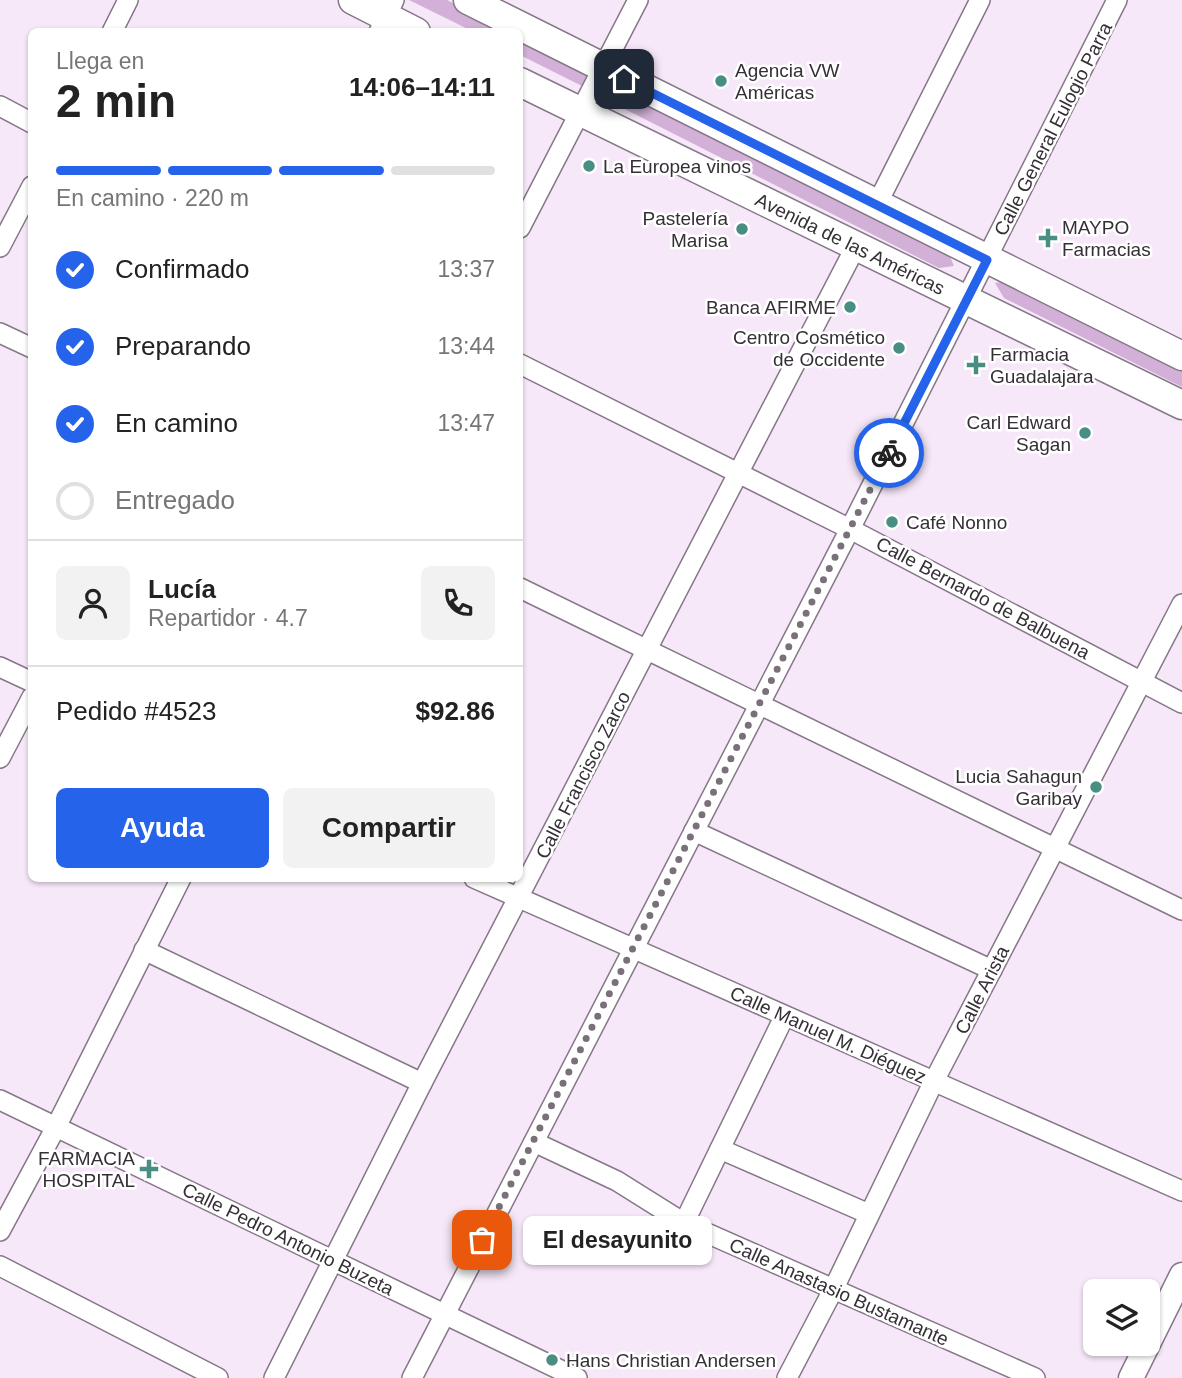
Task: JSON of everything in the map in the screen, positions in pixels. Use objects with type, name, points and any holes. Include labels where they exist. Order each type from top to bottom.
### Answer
[{"type":"main road","points":[[353,0],[408,28]]},
{"type":"main road","points":[[468,0],[1182,356]]},
{"type":"main road","name":"Avenida de las Américas","points":[[523,83],[855,248],[1182,405]]},
{"type":"street","points":[[114,28],[128,0]]},
{"type":"street","points":[[523,222],[638,0]]},
{"type":"street","points":[[877,204],[980,0]]},
{"type":"street","name":"Calle General Eulogio Parra","points":[[412,1378],[967,301],[1117,0]]},
{"type":"street","points":[[0,106],[28,120]]},
{"type":"street","points":[[0,247],[28,194]]},
{"type":"street","name":"Calle Francisco Zarco","points":[[274,1378],[422,1083],[855,248]]},
{"type":"street","points":[[0,333],[28,346]]},
{"type":"street","name":"Calle Bernardo de Balbuena","points":[[523,365],[850,529],[1182,703]]},
{"type":"street","points":[[523,588],[1182,910]]},
{"type":"street","name":"Calle Arista","points":[[787,1378],[833,1290],[934,1081],[1182,604]]},
{"type":"street","points":[[0,667],[28,680]]},
{"type":"street","points":[[0,758],[28,705]]},
{"type":"street","points":[[694,831],[992,970]]},
{"type":"street","points":[[0,1231],[56,1127],[179,882]]},
{"type":"street","name":"Calle Manuel M. Diéguez","points":[[483,882],[1182,1191]]},
{"type":"street","points":[[144,950],[422,1083]]},
{"type":"street","points":[[684,1223],[784,1017]]},
{"type":"street","name":"Calle Pedro Antonio Buzeta","points":[[0,1100],[577,1378]]},
{"type":"street","name":"Calle Anastasio Bustamante","points":[[534,1142],[617,1181],[684,1223],[1035,1378]]},
{"type":"street","points":[[720,1149],[869,1214]]},
{"type":"street","points":[[0,1266],[218,1378]]},
{"type":"street","points":[[1131,1378],[1182,1275]]},
{"type":"shaded area","points":[[409,0],[447,0],[502,28],[466,28]]},
{"type":"shaded area","points":[[523,39],[588,72],[582,86],[523,56]]},
{"type":"shaded area","points":[[610,82],[948,252],[954,266],[939,268],[603,98],[600,87]]},
{"type":"shaded area","points":[[1012,280],[1182,365],[1182,387],[1004,298],[995,283]]},
{"type":"way so far","points":[[482,1240],[889,453]]},
{"type":"place","name":"Agencia VW Américas","points":[[721,81]]},
{"type":"place","name":"La Europea vinos","points":[[589,166]]},
{"type":"place","name":"Pastelería Marisa","points":[[742,229]]},
{"type":"place","name":"MAYPO Farmacias","points":[[1048,238]]},
{"type":"place","name":"Banca AFIRME","points":[[850,307]]},
{"type":"place","name":"Centro Cosmético de Occidente","points":[[899,348]]},
{"type":"place","name":"Farmacia Guadalajara","points":[[976,365]]},
{"type":"place","name":"Carl Edward Sagan","points":[[1085,433]]},
{"type":"place","name":"Café Nonno","points":[[892,522]]},
{"type":"place","name":"Lucia Sahagun Garibay","points":[[1096,787]]},
{"type":"place","name":"FARMACIA HOSPITAL","points":[[149,1169]]},
{"type":"place","name":"El desayunito","points":[[482,1240]]},
{"type":"place","name":"Hans Christian Andersen","points":[[552,1360]]},
{"type":"route","points":[[624,79],[987,260],[889,453]]}]
